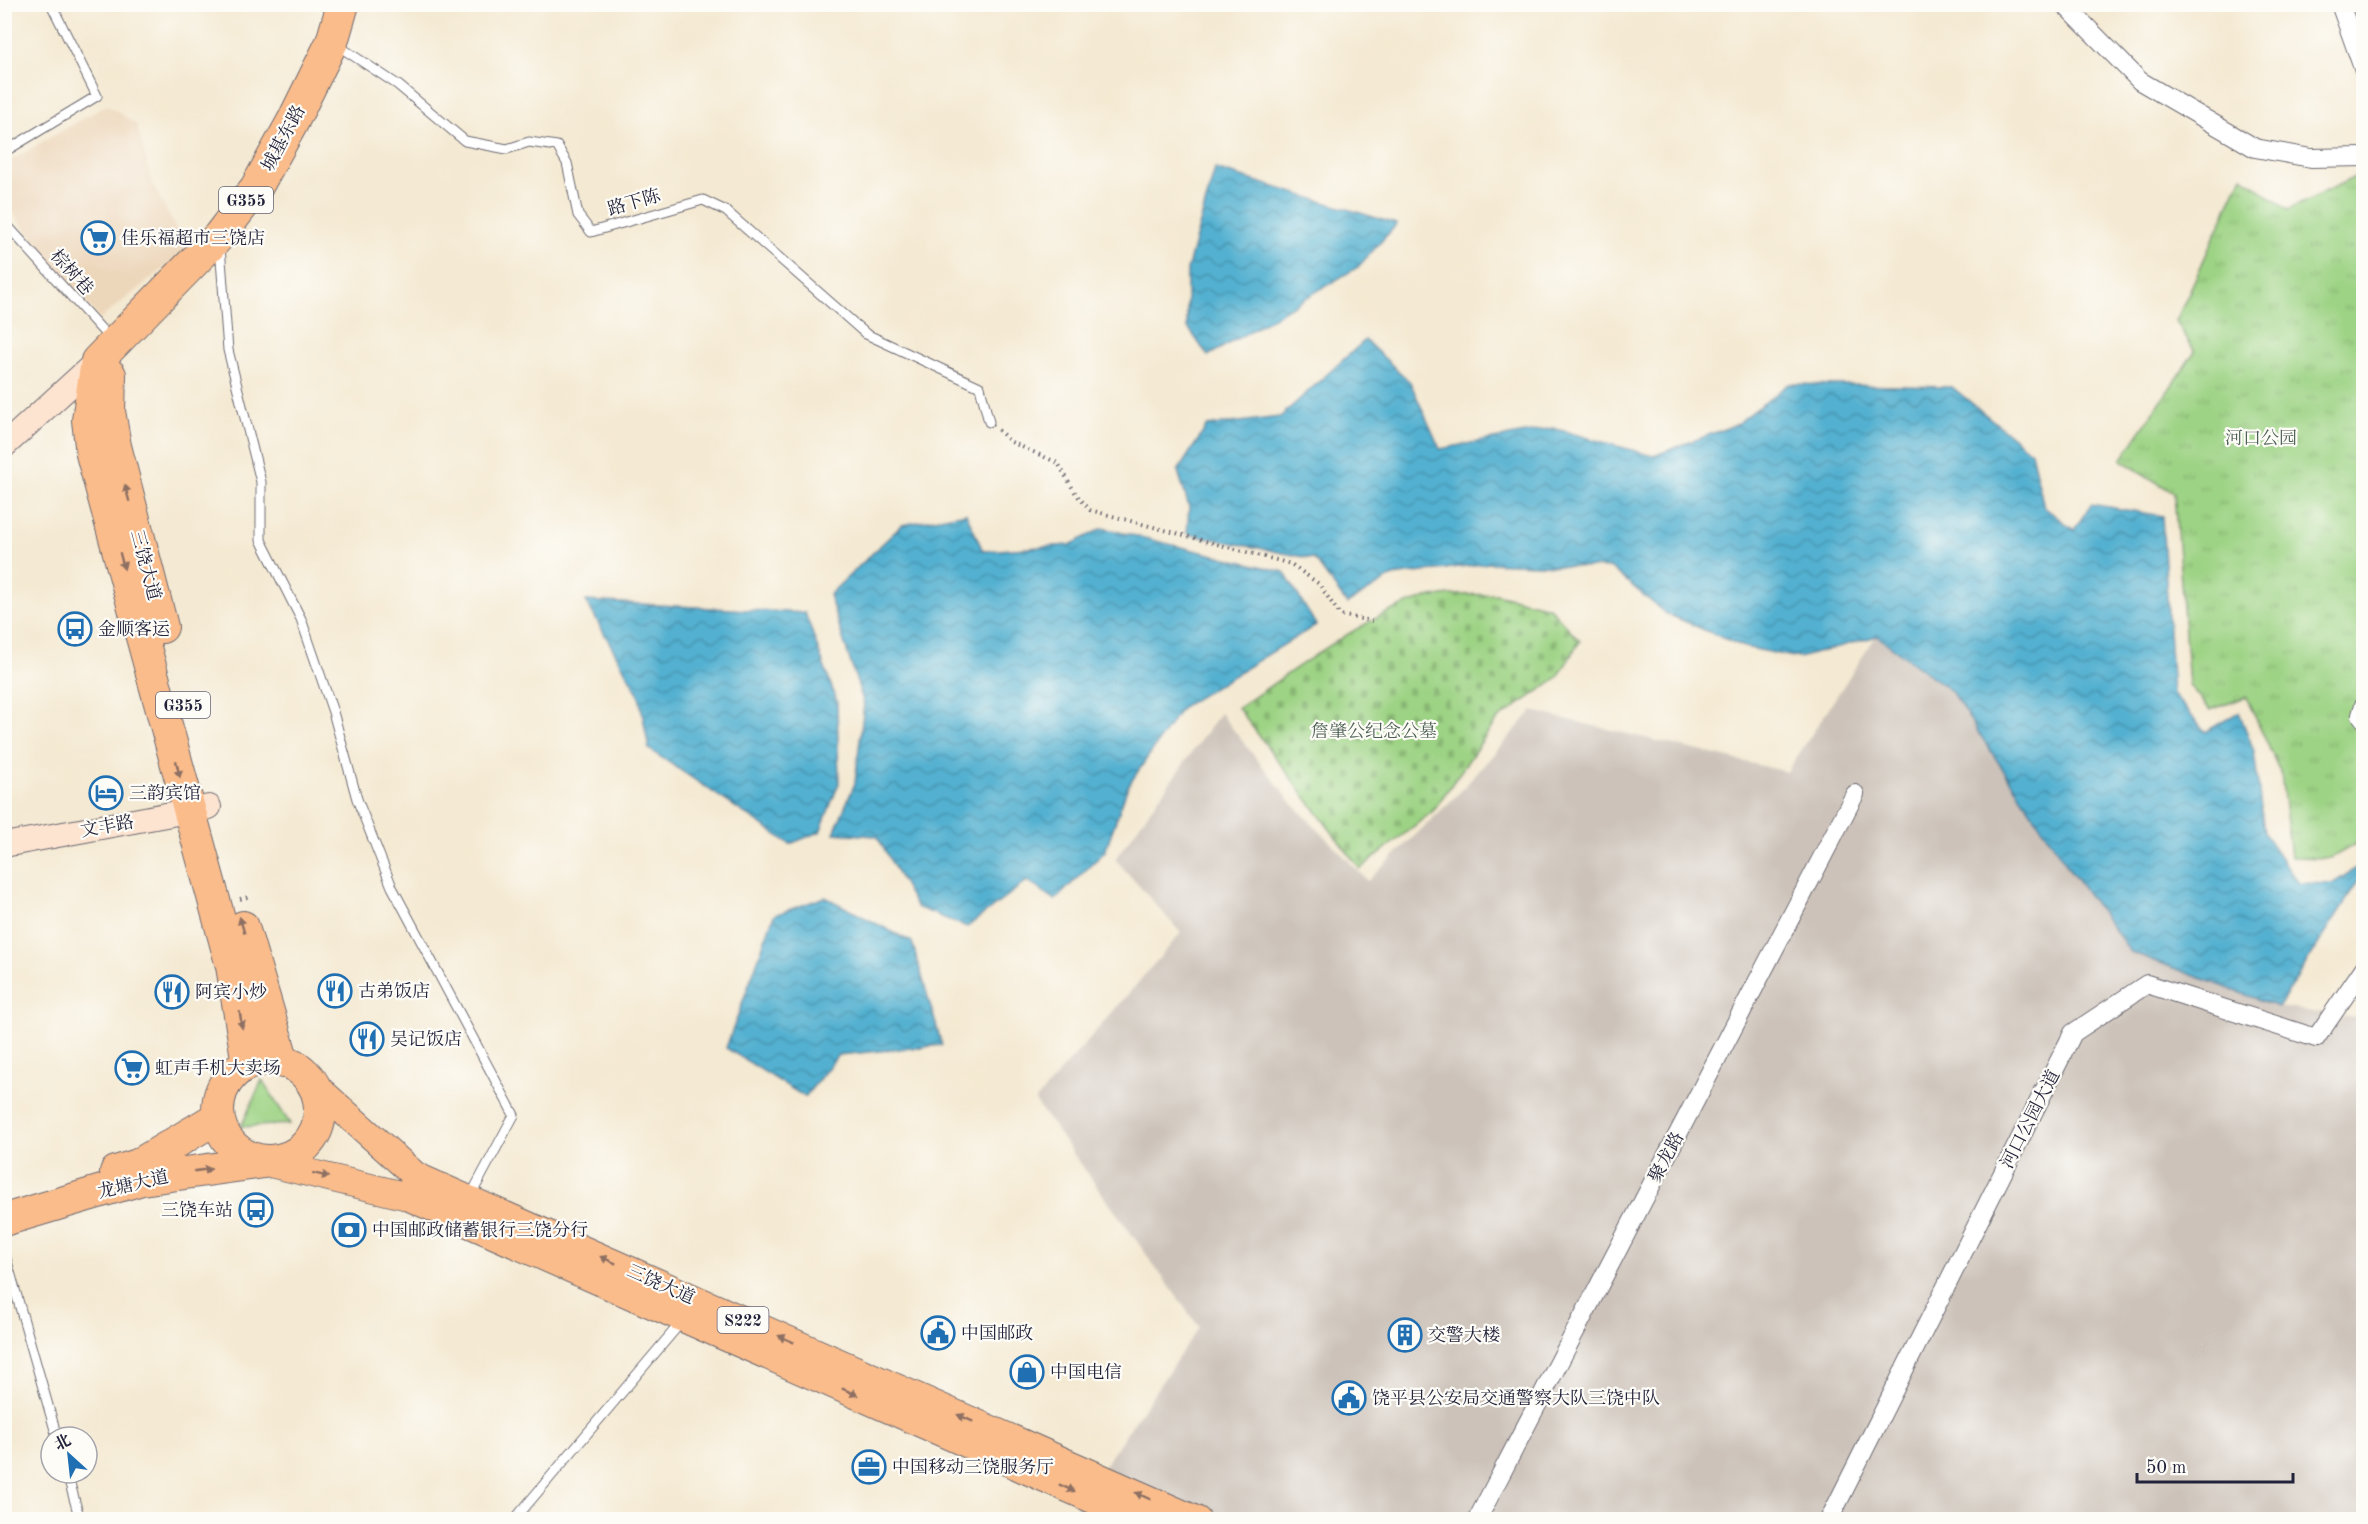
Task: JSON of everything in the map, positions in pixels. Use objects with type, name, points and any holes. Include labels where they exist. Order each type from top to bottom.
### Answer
[{"type":"highway","name":"城基东路","points":[[106,352],[219,236],[256,188],[292,123],[332,42],[343,4]]},
{"type":"highway","name":"三饶大道","points":[[106,352],[88,408],[92,454],[173,748],[199,809]]},
{"type":"highway","name":"三饶大道","points":[[106,352],[108,393],[115,446],[199,809],[242,963],[283,1062]]},
{"type":"highway","name":"三饶大道","points":[[242,963],[248,1064]]},
{"type":"highway","points":[[262,1060],[283,1062],[304,1073],[313,1084],[319,1099],[320,1115],[316,1131],[307,1144],[295,1154],[280,1161],[264,1162],[248,1157],[233,1147],[223,1133],[218,1117],[219,1099],[226,1083],[235,1072],[248,1064],[262,1060]]},
{"type":"highway","name":"龙塘大道","points":[[4,1220],[140,1172],[218,1117]]},
{"type":"highway","name":"龙塘大道","points":[[4,1206],[140,1172],[264,1162]]},
{"type":"main road","name":"三饶大道","points":[[313,1084],[411,1186],[692,1310],[1197,1520]]},
{"type":"main road","name":"三饶大道","points":[[264,1162],[411,1186],[469,1199],[692,1310],[1139,1520]]},
{"type":"street","points":[[2064,4],[2140,81],[2255,148],[2311,158],[2364,157]]},
{"type":"street","points":[[2340,4],[2364,71]]},
{"type":"street","points":[[4,446],[106,352]]},
{"type":"street","points":[[54,400],[66,398],[77,400],[88,408]]},
{"type":"street","points":[[2364,705],[2361,715],[2364,719]]},
{"type":"street","name":"聚龙路","points":[[1477,1520],[1855,794]]},
{"type":"street","name":"文丰路","points":[[4,845],[199,809]]},
{"type":"street","name":"河口公园大道","points":[[1829,1520],[2073,1033],[2147,984],[2316,1038],[2364,968]]},
{"type":"lane","points":[[4,152],[97,96],[51,4]]},
{"type":"lane","name":"路下陈","points":[[332,42],[398,85],[465,141],[507,149],[529,142],[557,146],[567,163],[578,201],[578,215],[591,231],[703,200],[726,211],[826,295],[866,334],[980,387],[988,422]]},
{"type":"lane","name":"棕树巷","points":[[4,222],[106,352]]},
{"type":"lane","points":[[219,236],[228,350],[261,482],[261,540],[302,619],[333,712],[357,800],[392,887],[514,1115],[469,1199]]},
{"type":"lane","points":[[4,1251],[54,1425]]},
{"type":"lane","points":[[514,1520],[692,1310]]},
{"type":"lane","points":[[70,1485],[80,1520]]},
{"type":"path","points":[[988,422],[1011,442],[1058,463],[1076,494],[1090,510],[1291,564],[1319,584],[1340,615],[1372,621]]},
{"type":"shaded area","points":[[107,105],[137,125],[152,183],[187,250],[100,319],[5,205],[4,164]]},
{"type":"shaded area","points":[[1876,636],[1951,691],[2074,876],[2131,952],[2278,1007],[2363,1019],[2363,1519],[1068,1519],[1199,1327],[1035,1101],[1181,933],[1115,859],[1220,713],[1291,802],[1368,881],[1459,793],[1532,711],[1787,772]]},
{"type":"green space","name":"河口公园","points":[[2363,173],[2363,840],[2331,858],[2291,857],[2281,774],[2246,697],[2210,710],[2189,685],[2174,493],[2121,460],[2195,351],[2176,321],[2242,176],[2288,210]]},
{"type":"green space","name":"詹肇公纪念公墓","points":[[1496,594],[1549,607],[1580,641],[1558,677],[1496,721],[1433,811],[1360,869],[1238,708],[1332,644],[1409,603],[1432,597]]},
{"type":"green space","points":[[262,1080],[290,1124],[241,1127]]},
{"type":"water","points":[[1215,169],[1397,224],[1358,267],[1208,356],[1187,326],[1187,270]]},
{"type":"water","points":[[1365,340],[1410,382],[1440,449],[1553,428],[1653,456],[1735,425],[1789,384],[1952,387],[2031,452],[2044,507],[2074,530],[2091,504],[2162,516],[2173,694],[2205,732],[2239,712],[2254,751],[2264,833],[2298,883],[2332,884],[2363,864],[2363,874],[2278,1007],[2131,952],[2074,876],[1951,691],[1877,636],[1799,658],[1744,647],[1665,613],[1611,568],[1489,563],[1393,576],[1347,604],[1314,559],[1187,534],[1189,507],[1178,471],[1207,426],[1280,417]]},
{"type":"water","points":[[966,513],[983,551],[1070,545],[1103,528],[1284,572],[1316,625],[1182,707],[1128,786],[1105,851],[1055,900],[1027,881],[967,927],[916,907],[877,836],[834,833],[855,783],[864,704],[829,595],[902,525]]},
{"type":"water","points":[[586,601],[805,613],[837,702],[839,783],[820,832],[790,844],[649,749],[639,695]]},
{"type":"water","points":[[825,897],[912,942],[942,1045],[838,1055],[805,1097],[726,1048],[774,915]]},
{"type":"place","name":"佳乐福超市三饶店","points":[[98,238]]},
{"type":"place","name":"金顺客运","points":[[75,629]]},
{"type":"place","name":"三韵宾馆","points":[[106,793]]},
{"type":"place","name":"古弟饭店","points":[[335,991]]},
{"type":"place","name":"阿宾小炒","points":[[172,992]]},
{"type":"place","name":"吴记饭店","points":[[367,1039]]},
{"type":"place","name":"虹声手机大卖场","points":[[132,1068]]},
{"type":"place","name":"三饶车站","points":[[256,1210]]},
{"type":"place","name":"中国邮政储蓄银行三饶分行","points":[[349,1230]]},
{"type":"place","name":"中国邮政","points":[[938,1333]]},
{"type":"place","name":"交警大楼","points":[[1405,1335]]},
{"type":"place","name":"中国电信","points":[[1027,1372]]},
{"type":"place","name":"饶平县公安局交通警察大队三饶中队","points":[[1349,1398]]},
{"type":"place","name":"中国移动三饶服务厅","points":[[869,1467]]}]
